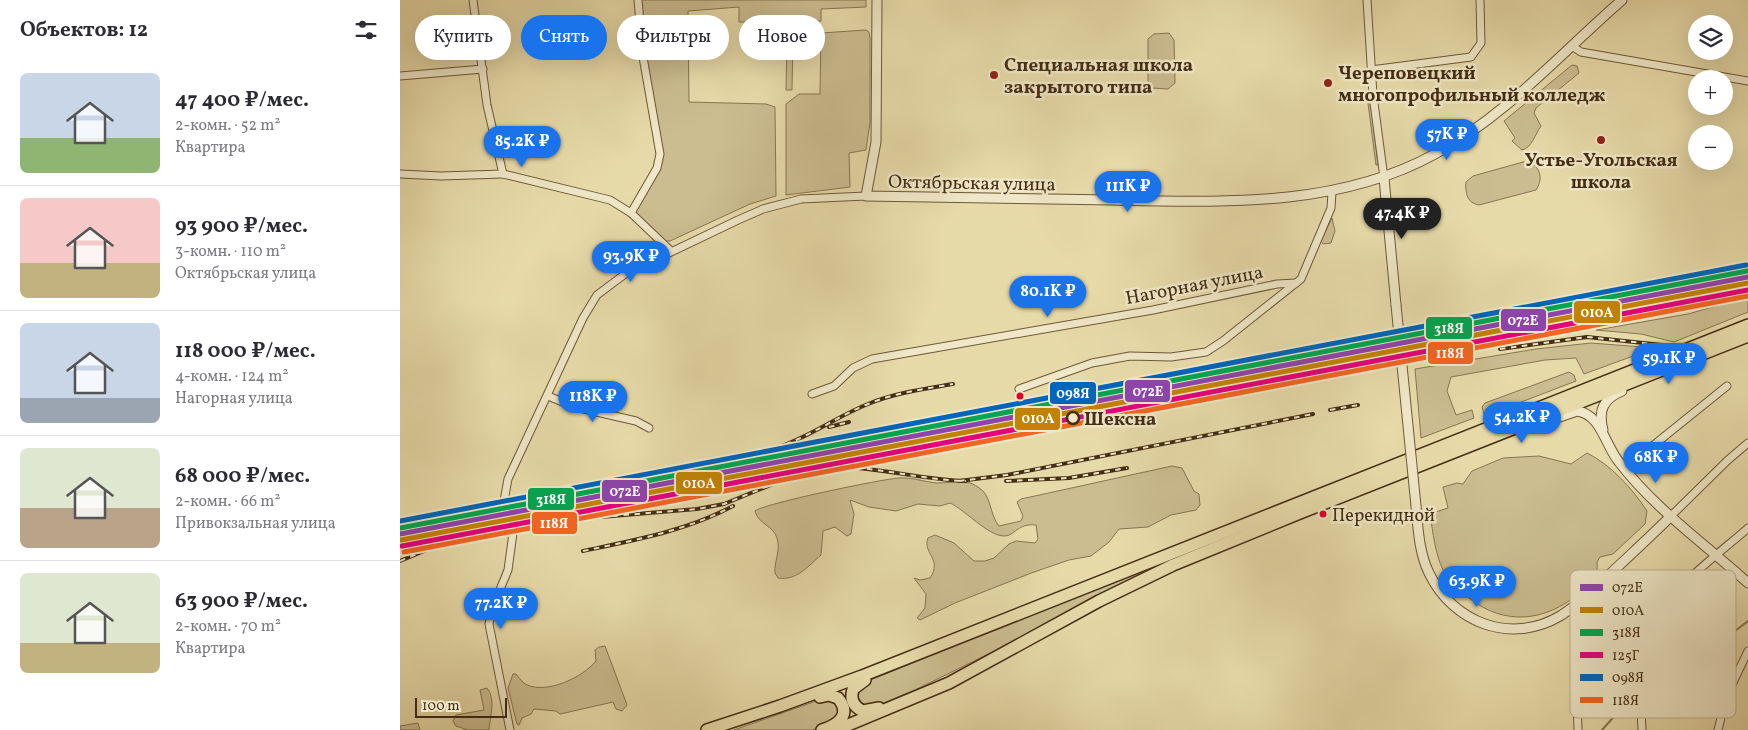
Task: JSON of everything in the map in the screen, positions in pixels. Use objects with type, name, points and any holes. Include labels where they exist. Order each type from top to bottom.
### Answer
[{"type":"highway","points":[[708,730],[820,692],[1748,325]]},
{"type":"highway","points":[[836,730],[949,683],[1099,601],[1172,565],[1748,336]]},
{"type":"highway","points":[[979,630],[926,655],[858,683],[852,691],[854,704],[863,711],[875,710],[1041,634]]},
{"type":"highway","points":[[725,730],[824,696],[833,695],[842,703],[844,716],[837,724],[822,730]]},
{"type":"street","points":[[473,0],[487,104],[503,174]]},
{"type":"street","points":[[631,213],[657,168],[660,154],[643,58],[638,0]]},
{"type":"street","points":[[866,196],[876,142],[877,0]]},
{"type":"street","points":[[1367,0],[1371,70],[1384,178],[1416,506],[1425,563],[1441,594],[1460,611],[1479,623],[1510,629],[1541,624],[1570,608]]},
{"type":"street","points":[[1371,70],[1426,61],[1456,60],[1471,57],[1481,43],[1480,0]]},
{"type":"street","name":"Октябрьская улица","points":[[504,501],[508,479],[592,301],[610,284],[625,274],[738,220],[782,203],[820,196],[1198,202],[1294,198],[1332,192],[1384,178],[1435,155],[1465,136],[1524,91],[1622,0]]},
{"type":"street","points":[[1572,46],[1582,52],[1748,81]]},
{"type":"street","points":[[400,76],[482,69]]},
{"type":"street","points":[[400,174],[442,176],[503,174],[610,200],[631,213],[672,251]]},
{"type":"street","points":[[1019,390],[1092,363],[1130,356],[1172,357],[1206,352],[1296,283],[1304,273],[1331,208],[1332,192]]},
{"type":"street","name":"Нагорная улица","points":[[812,394],[834,386],[854,368],[872,359],[1133,314],[1278,284],[1296,283]]},
{"type":"street","points":[[1605,440],[1600,412],[1608,398],[1748,341]]},
{"type":"street","points":[[1624,469],[1727,386]]},
{"type":"street","points":[[548,396],[575,407],[636,421],[649,428]]},
{"type":"street","points":[[1435,459],[1483,446],[1577,411],[1592,417],[1624,469],[1671,516],[1734,570]]},
{"type":"street","points":[[1612,570],[1748,443]]},
{"type":"street","points":[[1701,570],[1748,528]]},
{"type":"street","points":[[510,730],[489,624],[492,609],[508,570],[513,533]]},
{"type":"street","points":[[1736,572],[1748,583]]},
{"type":"street","points":[[1736,676],[1748,651]]},
{"type":"shaded area","points":[[640,0],[866,0],[866,7],[821,9],[821,15],[739,15],[739,7],[688,11],[688,15],[642,15]]},
{"type":"shaded area","points":[[866,30],[869,32],[870,122],[866,150],[849,153],[850,187],[786,195],[786,104],[799,94],[820,94],[821,60],[825,60],[825,33]]},
{"type":"shaded area","points":[[1169,33],[1174,40],[1175,83],[1168,89],[1152,88],[1148,82],[1148,39],[1154,34]]},
{"type":"shaded area","points":[[647,60],[689,60],[689,102],[766,104],[775,107],[776,196],[750,204],[670,241],[665,241],[634,213],[659,171],[661,144]]},
{"type":"shaded area","points":[[787,60],[793,60],[792,90],[786,90]]},
{"type":"shaded area","points":[[1572,65],[1577,66],[1579,73],[1536,108],[1534,113],[1541,126],[1531,144],[1522,150],[1512,141],[1515,138],[1504,121]]},
{"type":"shaded area","points":[[1368,103],[1371,103],[1378,165],[1376,165]]},
{"type":"shaded area","points":[[1523,162],[1531,162],[1539,171],[1540,182],[1536,190],[1479,205],[1469,200],[1466,182],[1473,176]]},
{"type":"shaded area","points":[[1332,218],[1335,231],[1331,243],[1323,244],[1321,241]]},
{"type":"shaded area","points":[[1748,297],[1748,312],[1674,342],[1641,334],[1596,330],[1688,314]]},
{"type":"shaded area","points":[[1591,343],[1655,348],[1584,374],[1576,358],[1545,360],[1451,377],[1447,391],[1456,415],[1472,410],[1474,418],[1421,438],[1415,369],[1536,349]]},
{"type":"shaded area","points":[[1569,372],[1574,375],[1576,381],[1490,414],[1484,414],[1482,407],[1485,403]]},
{"type":"shaded area","points":[[1587,453],[1604,464],[1635,494],[1647,511],[1645,524],[1613,554],[1600,557],[1597,562],[1597,570],[1570,570],[1570,600],[1553,610],[1539,615],[1525,617],[1496,613],[1482,607],[1454,586],[1445,574],[1438,557],[1430,514],[1448,508],[1443,487],[1457,483],[1463,484],[1472,471],[1503,458],[1539,456],[1571,464]]},
{"type":"shaded area","points":[[1172,466],[1182,468],[1194,491],[1199,494],[1200,505],[1196,510],[1171,515],[1148,527],[1119,529],[1109,542],[1091,556],[1069,560],[1034,572],[955,603],[920,620],[917,618],[925,608],[926,594],[914,578],[920,580],[930,578],[933,571],[933,561],[927,543],[928,538],[935,535],[954,543],[974,561],[985,561],[994,558],[1009,544],[1016,541],[1035,543],[1038,539],[1036,525],[1025,526],[1004,536],[991,532],[950,503],[940,506],[918,504],[896,511],[869,507],[850,500],[854,514],[851,534],[847,536],[835,527],[823,531],[821,555],[797,575],[778,578],[775,573],[778,547],[777,538],[772,530],[759,519],[755,511],[778,503],[823,492],[888,479],[904,478],[937,483],[967,482],[974,485],[983,490],[999,526],[1021,521],[1023,516],[1017,502],[1021,499]]},
{"type":"shaded area","points":[[1239,531],[915,690],[877,706],[860,707],[855,691],[863,683]]},
{"type":"shaded area","points":[[605,646],[627,705],[622,711],[616,709],[613,702],[560,714],[556,711],[534,709],[531,714],[522,718],[519,725],[517,724],[508,688],[513,674],[516,674],[527,685],[535,687],[555,686],[583,673],[596,661],[595,650]]},
{"type":"shaded area","points":[[487,688],[490,692],[492,703],[489,730],[468,730],[456,726],[453,721],[456,715],[484,710],[480,690]]},
{"type":"shaded area","points":[[833,699],[841,710],[833,723],[812,730],[734,730],[816,701]]},
{"type":"shaded area","points":[[418,723],[420,730],[400,730],[400,726]]},
{"type":"waterway","points":[[1736,630],[1748,621]]},
{"type":"waterway","points":[[1602,730],[1613,718]]},
{"type":"railway","points":[[1221,371],[1276,355],[1362,337]]},
{"type":"railway","points":[[1500,349],[1587,337],[1662,345]]},
{"type":"railway","points":[[691,473],[771,450],[805,436],[878,400],[953,384]]},
{"type":"railway","points":[[1330,410],[1358,405]]},
{"type":"railway","points":[[959,481],[1007,475],[1313,414]]},
{"type":"railway","points":[[829,427],[849,422]]},
{"type":"railway","points":[[400,561],[475,530],[520,520],[576,519],[697,509],[724,504],[822,464],[853,457]]},
{"type":"railway","points":[[845,467],[966,481]]},
{"type":"railway","points":[[1006,481],[1069,478],[1127,468]]},
{"type":"railway","points":[[632,484],[699,472]]},
{"type":"railway","points":[[400,519],[431,521],[451,519],[566,497],[642,487]]},
{"type":"railway","points":[[583,551],[641,539],[679,528],[715,515],[733,506]]},
{"type":"transit line","name":"098Я","points":[[400,521],[1746,265]]},
{"type":"transit line","name":"318Я","points":[[400,528],[1747,271]]},
{"type":"transit line","name":"072Е","points":[[400,534],[1748,277]]},
{"type":"transit line","name":"010А","points":[[401,540],[1748,283]]},
{"type":"transit line","name":"125Г","points":[[402,546],[1748,290]]},
{"type":"transit line","name":"118Я","points":[[404,552],[1748,296]]},
{"type":"place","name":"Специальная школа закрытого типа","points":[[994,75]]},
{"type":"place","name":"Череповецкий многопрофильный колледж","points":[[1328,83]]},
{"type":"place","name":"Устье-Угольская школа","points":[[1601,140]]},
{"type":"place","name":"Шексна","points":[[1073,418]]},
{"type":"place","name":"Перекидной","points":[[1323,514]]}]
